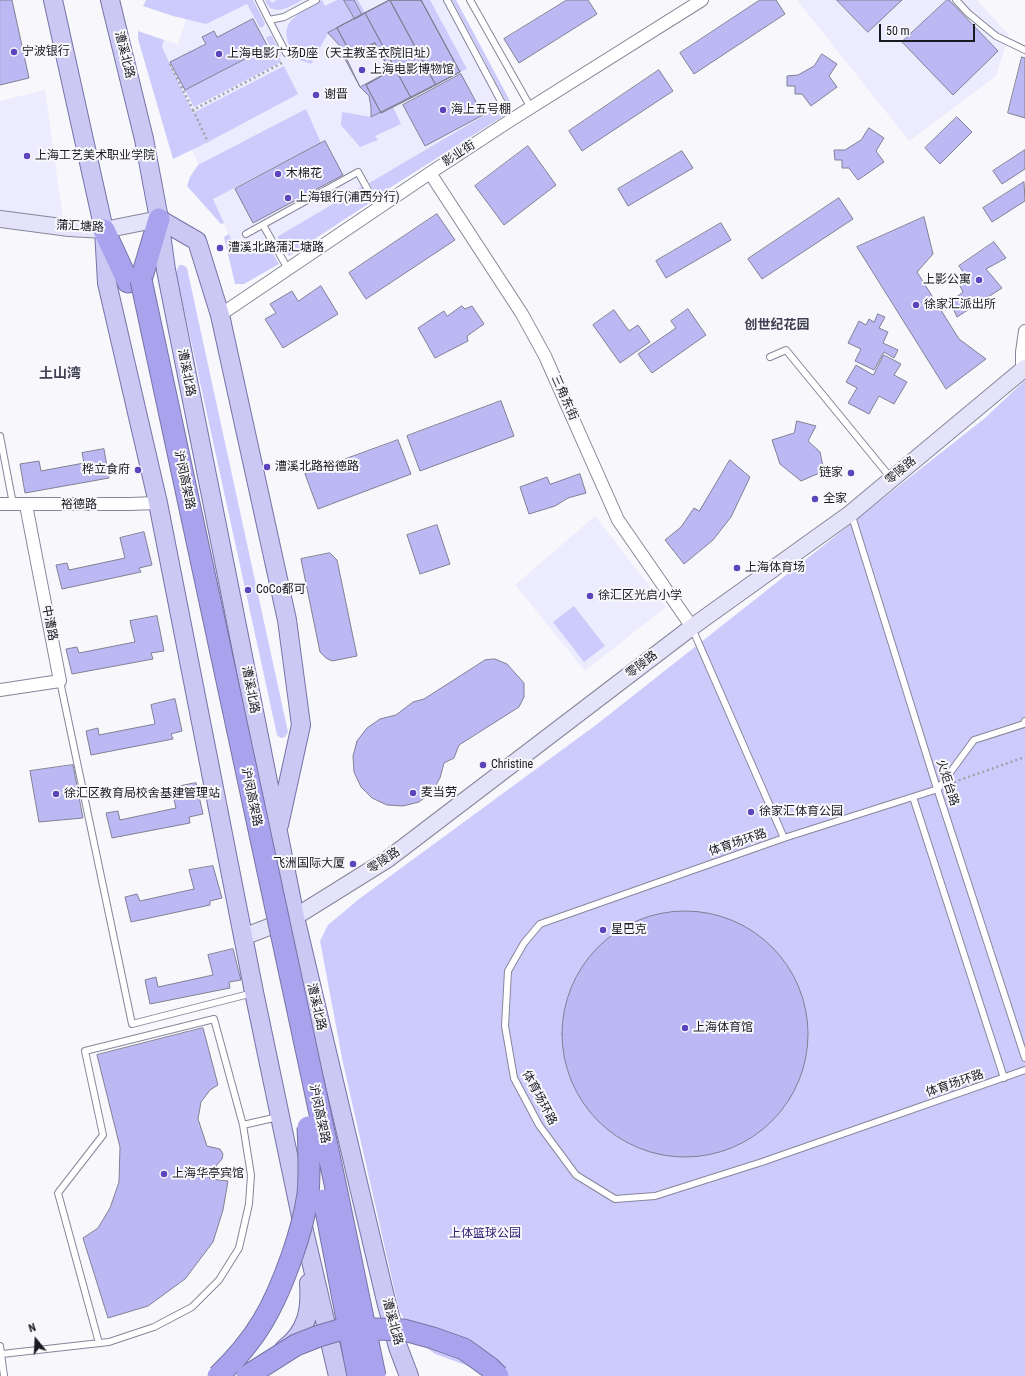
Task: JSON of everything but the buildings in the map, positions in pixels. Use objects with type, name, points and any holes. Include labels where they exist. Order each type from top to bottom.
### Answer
[{"type":"highway","name":"沪闵高架路","points":[[134,281],[159,219]]},
{"type":"highway","name":"沪闵高架路","points":[[104,230],[134,281],[338,1196],[375,1376]]},
{"type":"highway","points":[[134,281],[358,1376]]},
{"type":"highway","points":[[218,1376],[244,1349],[260,1326],[274,1302],[284,1279],[303,1218],[308,1194],[310,1166],[308,1127]]},
{"type":"highway","points":[[247,1376],[296,1345],[346,1328],[404,1330],[433,1338],[464,1349],[489,1367],[498,1376]]},
{"type":"main road","points":[[53,0],[104,230],[107,283],[158,503],[254,992],[304,1231],[338,1376]]},
{"type":"main road","name":"漕溪北路","points":[[110,0],[144,139],[159,219],[166,270],[295,917],[386,1301],[398,1347],[409,1376]]},
{"type":"main road","points":[[159,219],[197,241],[220,315],[286,620],[301,725],[278,831]]},
{"type":"main road","points":[[240,1376],[275,1356],[290,1345],[304,1327],[310,1297],[304,1231]]},
{"type":"street","name":"影业街","points":[[220,315],[511,120],[702,0]]},
{"type":"street","name":"三角东街","points":[[430,173],[522,314],[545,356],[618,520],[692,627]]},
{"type":"street","name":"蒲汇塘路","points":[[0,219],[69,228],[104,230],[159,219]]},
{"type":"street","points":[[1023,370],[1022,352],[1025,331]]},
{"type":"street","name":"零陵路","points":[[243,936],[295,917],[388,859],[692,627],[851,513],[1023,370]]},
{"type":"street","name":"裕德路","points":[[0,504],[158,503]]},
{"type":"street","name":"中漕路","points":[[26,505],[60,681]]},
{"type":"street","points":[[0,690],[60,681]]},
{"type":"lane","points":[[259,0],[286,53]]},
{"type":"lane","points":[[269,20],[284,17],[316,0]]},
{"type":"lane","points":[[447,0],[511,120]]},
{"type":"lane","points":[[470,0],[531,108]]},
{"type":"lane","points":[[956,0],[968,13],[996,36],[1025,50]]},
{"type":"lane","points":[[246,234],[357,171],[378,208]]},
{"type":"lane","points":[[263,225],[288,269]]},
{"type":"lane","points":[[770,357],[786,350],[892,479]]},
{"type":"lane","points":[[0,436],[13,504]]},
{"type":"lane","name":"火炬台路","points":[[851,513],[1025,1058]]},
{"type":"lane","points":[[692,627],[784,838]]},
{"type":"lane","points":[[60,681],[132,1024],[254,992]]},
{"type":"lane","points":[[938,789],[974,740],[1024,724],[1025,721]]},
{"type":"lane","name":"体育场环路","points":[[938,789],[784,838],[540,924],[524,943],[508,971],[505,1026],[514,1078],[539,1125],[576,1175],[615,1199],[655,1196],[762,1162],[1025,1070]]},
{"type":"lane","points":[[913,796],[1004,1078]]},
{"type":"lane","points":[[2,1354],[109,1342],[154,1327],[192,1307],[219,1280],[239,1248],[249,1204],[250,1175],[243,1125],[214,1019],[85,1051],[102,1135],[58,1193],[99,1343]]},
{"type":"lane","points":[[243,1125],[280,1116]]},
{"type":"lane","points":[[0,1346],[4,1376]]},
{"type":"path","points":[[193,110],[282,63]]},
{"type":"path","points":[[170,64],[208,142]]},
{"type":"path","points":[[938,789],[1025,757]]},
{"type":"shaded area","points":[[177,0],[456,0],[510,101],[253,252],[234,247],[179,120],[162,47],[164,40],[178,44],[186,20]]},
{"type":"shaded area","points":[[797,0],[977,0],[1009,35],[996,76],[909,141]]},
{"type":"shaded area","name":"上海工艺美术职业学院","points":[[45,90],[63,218],[0,211],[0,101]]},
{"type":"shaded area","name":"徐汇区光启小学","points":[[595,516],[666,607],[585,671],[515,585]]},
{"type":"green space","points":[[146,0],[253,0],[265,23],[264,26],[260,28],[247,4],[206,24],[173,16],[143,6]]},
{"type":"green space","points":[[270,0],[272,3],[277,0],[302,0],[279,10],[270,8],[265,1]]},
{"type":"green space","points":[[322,0],[325,6],[337,0],[358,0],[365,13],[328,33],[311,64],[296,57],[287,38],[287,30],[289,23],[294,18]]},
{"type":"green space","points":[[421,0],[430,0],[467,69],[460,72]]},
{"type":"green space","points":[[452,0],[456,0],[510,101],[507,103]]},
{"type":"green space","points":[[138,31],[164,40],[162,47],[193,113],[284,66],[298,94],[173,159],[138,39]]},
{"type":"green space","points":[[272,36],[281,56],[279,57],[281,62],[194,107],[185,90],[270,46],[266,38]]},
{"type":"green space","points":[[500,106],[505,115],[377,196],[369,183]]},
{"type":"green space","points":[[393,107],[401,124],[375,136],[378,140],[360,147],[341,125],[342,112],[371,117]]},
{"type":"green space","points":[[306,109],[321,143],[213,199],[224,223],[221,224],[187,186],[190,177],[198,165]]},
{"type":"green space","points":[[363,186],[371,202],[289,256],[277,237]]},
{"type":"green space","points":[[229,234],[234,247],[253,252],[267,243],[279,264],[244,284],[235,284],[224,237]]},
{"type":"green space","points":[[179,265],[183,265],[187,268],[288,732],[285,737],[281,738],[277,735],[176,272]]},
{"type":"green space","name":"徐家汇体育公园","points":[[1025,380],[1025,1376],[496,1376],[435,1354],[416,1340],[399,1310],[343,1063],[320,941],[328,925],[359,899],[596,725],[985,418]]},
{"type":"green space","points":[[574,606],[605,646],[584,662],[553,622]]},
{"type":"place","name":"宁波银行","points":[[14,52]]},
{"type":"place","name":"上海电影广场D座（天主教圣衣院旧址）","points":[[219,54]]},
{"type":"place","name":"上海电影博物馆","points":[[362,70]]},
{"type":"place","name":"谢晋","points":[[316,95]]},
{"type":"place","name":"海上五号棚","points":[[443,110]]},
{"type":"place","name":"上海工艺美术职业学院","points":[[27,156]]},
{"type":"place","name":"木棉花","points":[[278,174]]},
{"type":"place","name":"上海银行(浦西分行)","points":[[288,198]]},
{"type":"place","name":"漕溪北路蒲汇塘路","points":[[220,248]]},
{"type":"place","name":"上影公寓","points":[[979,280]]},
{"type":"place","name":"徐家汇派出所","points":[[916,305]]},
{"type":"place","name":"漕溪北路裕德路","points":[[267,467]]},
{"type":"place","name":"桦立食府","points":[[138,470]]},
{"type":"place","name":"链家","points":[[851,473]]},
{"type":"place","name":"全家","points":[[815,499]]},
{"type":"place","name":"上海体育场","points":[[737,568]]},
{"type":"place","name":"CoCo都可","points":[[248,590]]},
{"type":"place","name":"徐汇区光启小学","points":[[590,596]]},
{"type":"place","name":"Christine","points":[[483,765]]},
{"type":"place","name":"麦当劳","points":[[413,793]]},
{"type":"place","name":"徐汇区教育局校舍基建管理站","points":[[56,794]]},
{"type":"place","name":"徐家汇体育公园","points":[[751,812]]},
{"type":"place","name":"飞洲国际大厦","points":[[353,864]]},
{"type":"place","name":"星巴克","points":[[603,930]]},
{"type":"place","name":"上海体育馆","points":[[685,1028]]},
{"type":"place","name":"上海华亭宾馆","points":[[164,1174]]},
{"type":"district","name":"创世纪花园","points":[[777,326]]},
{"type":"district","name":"土山湾","points":[[60,374]]},
{"type":"park label","name":"上体篮球公园","points":[[485,1234]]}]
